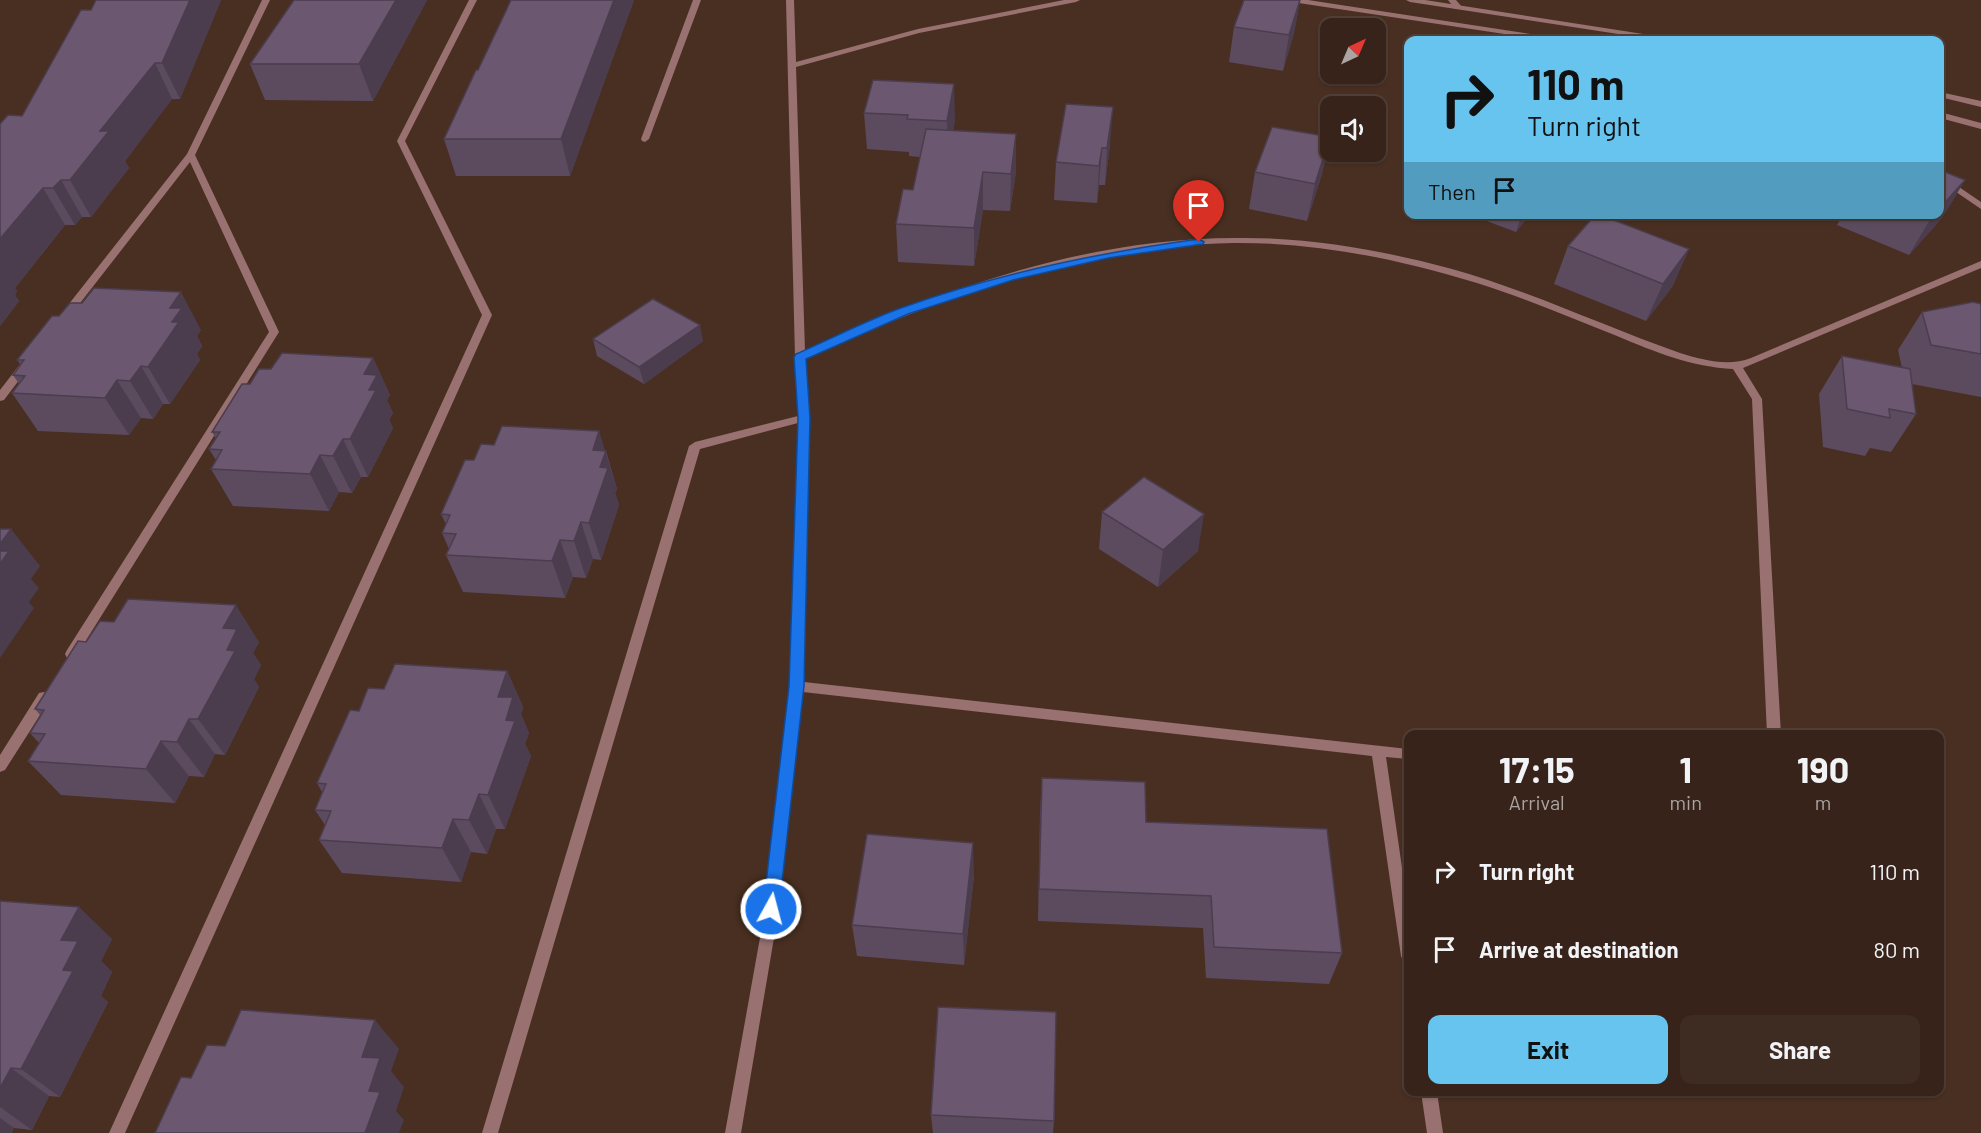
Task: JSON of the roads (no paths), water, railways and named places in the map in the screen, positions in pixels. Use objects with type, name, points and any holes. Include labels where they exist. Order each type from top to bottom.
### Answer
[{"type":"street","points":[[59,322],[191,155],[266,0]]},
{"type":"street","points":[[117,1133],[487,315],[401,141],[473,0]]},
{"type":"street","points":[[645,139],[697,0]]},
{"type":"street","points":[[733,1133],[768,932],[797,686],[804,418],[800,357],[790,0]]},
{"type":"street","points":[[791,66],[918,31],[1076,0]]},
{"type":"street","points":[[1292,0],[1530,36]]},
{"type":"street","points":[[1410,0],[1643,36]]},
{"type":"street","points":[[1452,0],[1458,8]]},
{"type":"street","points":[[1944,96],[1981,104]]},
{"type":"street","points":[[1944,116],[1981,126]]},
{"type":"street","points":[[64,665],[274,332],[191,155]]},
{"type":"street","points":[[1944,180],[1981,206]]},
{"type":"street","points":[[800,357],[904,311],[1010,277],[1097,257],[1153,248],[1199,242],[1244,241],[1326,247],[1441,269],[1523,295],[1678,357],[1737,367],[1981,264]]},
{"type":"street","points":[[0,397],[29,360]]},
{"type":"street","points":[[1737,367],[1757,399],[1774,730]]},
{"type":"street","points":[[490,1133],[695,446],[804,418]]},
{"type":"street","points":[[0,766],[51,685]]},
{"type":"street","points":[[797,686],[1404,753]]},
{"type":"street","points":[[1378,750],[1404,929]]},
{"type":"street","points":[[1429,1096],[1434,1133]]}]
